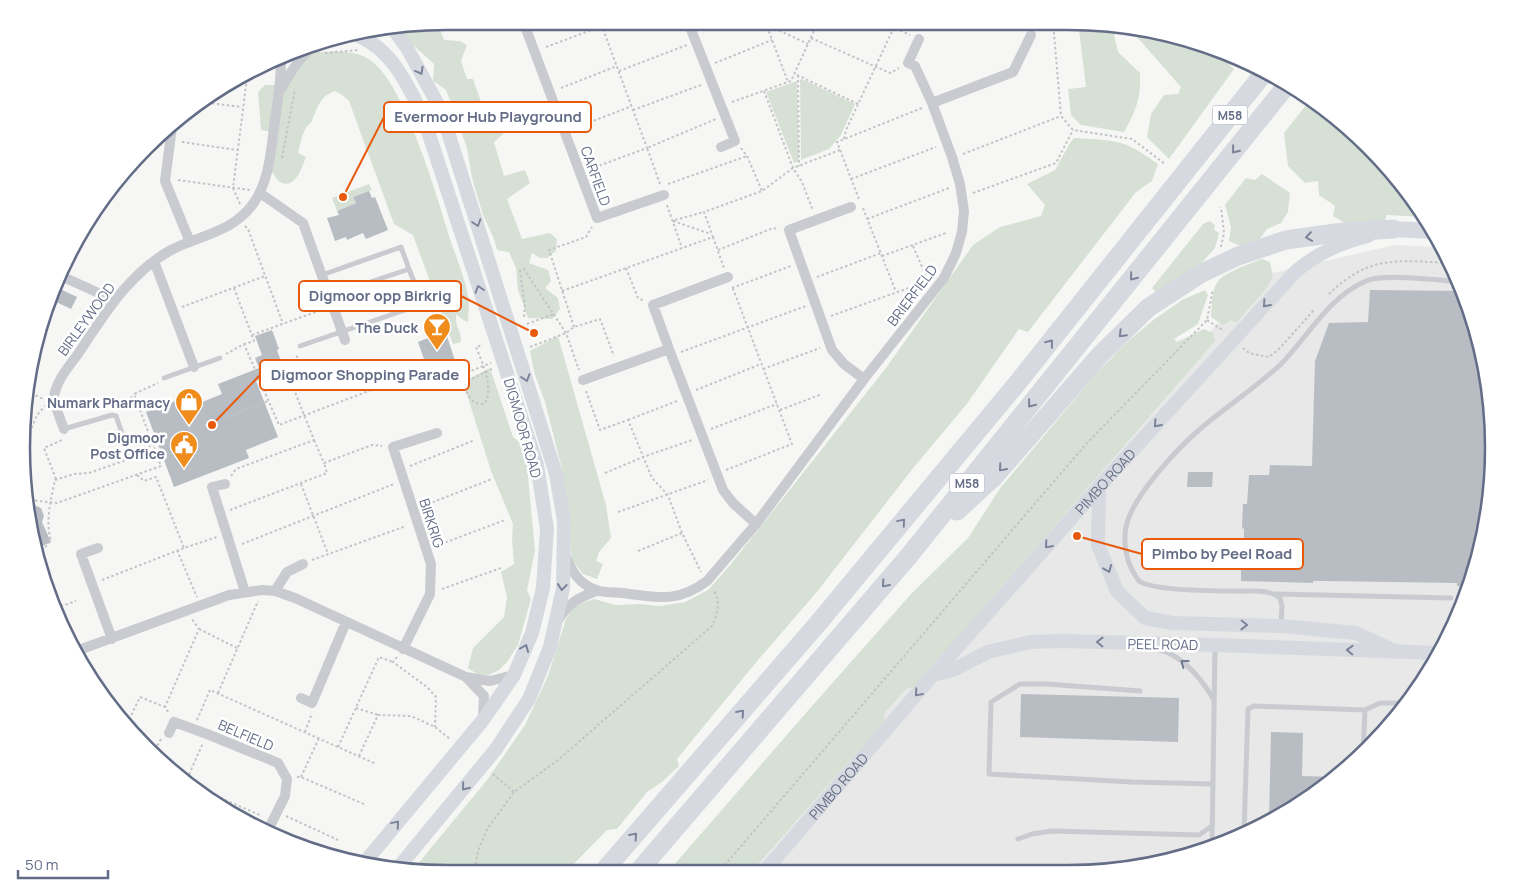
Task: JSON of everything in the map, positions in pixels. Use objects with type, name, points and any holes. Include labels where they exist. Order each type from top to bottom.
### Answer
[{"type":"highway","points":[[1196,158],[1251,73]]},
{"type":"highway","name":"M58","points":[[609,865],[833,606],[1019,381],[1260,78]]},
{"type":"highway","name":"M58","points":[[644,865],[908,557],[1283,90]]},
{"type":"highway","points":[[908,557],[994,477],[1100,355],[1148,308],[1200,274],[1238,256],[1286,240],[1343,232],[1393,230]]},
{"type":"main road","name":"PIMBO ROAD","points":[[1393,230],[1424,231]]},
{"type":"street","name":"CARFIELD","points":[[526,30],[597,218],[664,195]]},
{"type":"street","points":[[691,30],[735,141],[720,148]]},
{"type":"street","name":"DIGMOOR ROAD","points":[[397,34],[407,48],[441,110],[556,474],[564,521],[563,588],[550,647],[529,699],[496,749],[403,862]]},
{"type":"street","points":[[932,103],[1013,72],[1031,35]]},
{"type":"street","name":"DIGMOOR ROAD","points":[[365,38],[384,51],[405,80],[423,116],[537,465],[547,530],[543,588],[532,633],[514,674],[483,720],[369,857]]},
{"type":"street","points":[[908,63],[919,39]]},
{"type":"street","points":[[279,95],[291,70],[304,56]]},
{"type":"street","name":"BRIERFIELD","points":[[596,591],[660,598],[672,597],[698,588],[707,581],[756,524],[864,379],[944,278],[956,253],[962,232],[963,218],[960,184],[932,103],[916,66],[908,63]]},
{"type":"street","points":[[279,95],[281,65]]},
{"type":"street","name":"BIRLEYWOOD","points":[[64,429],[54,398],[60,380],[114,300],[141,271],[154,261],[171,250],[225,228],[252,205],[260,193],[268,169],[279,95]]},
{"type":"street","points":[[171,135],[165,181],[190,242]]},
{"type":"street","points":[[260,193],[303,223],[344,336]]},
{"type":"street","points":[[851,207],[789,230],[830,344],[837,357],[864,379]]},
{"type":"street","name":"PIMBO ROAD","points":[[771,865],[933,675],[1099,487],[1300,269],[1320,254],[1340,244],[1393,230]]},
{"type":"street","points":[[154,261],[194,367]]},
{"type":"street","points":[[728,277],[654,305],[723,490],[727,497],[756,524]]},
{"type":"street","points":[[66,278],[114,300]]},
{"type":"street","points":[[582,380],[670,352]]},
{"type":"street","points":[[393,447],[437,433]]},
{"type":"street","name":"BIRKRIG","points":[[393,447],[431,564],[430,594],[403,649]]},
{"type":"street","points":[[225,484],[212,487],[245,592]]},
{"type":"street","name":"PEEL ROAD","points":[[1099,487],[1098,545],[1117,591],[1146,618],[1173,623],[1281,626],[1356,632],[1398,652]]},
{"type":"street","points":[[98,548],[81,554],[112,639]]},
{"type":"street","points":[[564,552],[573,572],[579,580],[596,591]]},
{"type":"street","points":[[274,591],[287,572],[303,564]]},
{"type":"street","points":[[82,649],[229,595],[262,590],[274,591],[295,598],[466,677],[490,681],[514,674]]},
{"type":"street","points":[[556,622],[568,605],[580,597],[596,591]]},
{"type":"street","points":[[301,698],[312,703],[346,622]]},
{"type":"street","name":"PEEL ROAD","points":[[933,675],[953,670],[988,652],[1030,642],[1216,645],[1431,653]]},
{"type":"street","points":[[466,677],[484,696],[483,720]]},
{"type":"street","points":[[168,733],[174,722]]},
{"type":"street","name":"BELFIELD","points":[[174,722],[278,763],[287,778]]},
{"type":"street","points":[[270,825],[285,796],[287,778]]},
{"type":"lane","points":[[322,275],[401,247],[421,300]]},
{"type":"lane","points":[[331,301],[409,269]]},
{"type":"lane","points":[[1450,281],[1391,278],[1368,279],[1354,286],[1325,312],[1280,365],[1199,430],[1172,456],[1132,508],[1127,522],[1126,548],[1133,572],[1140,581],[1163,587],[1269,592],[1275,594],[1451,598]]},
{"type":"lane","points":[[300,346],[344,336],[405,310]]},
{"type":"lane","points":[[164,378],[220,358]]},
{"type":"lane","points":[[64,429],[112,415],[116,416],[124,439]]},
{"type":"lane","points":[[1275,594],[1280,598],[1282,606],[1281,626]]},
{"type":"lane","points":[[1130,643],[1161,650],[1177,658],[1192,669],[1204,683],[1214,700]]},
{"type":"lane","points":[[1212,839],[1216,645]]},
{"type":"lane","points":[[1140,691],[1047,684],[1020,684],[990,702],[989,774],[1132,782],[1213,784]]},
{"type":"lane","points":[[1244,825],[1248,709],[1254,706],[1365,710],[1380,703],[1398,703]]},
{"type":"lane","points":[[1363,742],[1365,710]]},
{"type":"lane","points":[[1018,839],[1032,834],[1052,831],[1199,835],[1212,826]]},
{"type":"path","points":[[535,52],[592,30]]},
{"type":"path","points":[[604,30],[661,187],[747,156]]},
{"type":"path","points":[[770,30],[788,82]]},
{"type":"path","points":[[778,30],[808,44]]},
{"type":"path","points":[[580,172],[647,148],[764,91],[791,81],[814,30]]},
{"type":"path","points":[[844,139],[846,130],[893,30]]},
{"type":"path","points":[[900,30],[919,39]]},
{"type":"path","points":[[1054,30],[1061,116],[1073,130],[1132,139],[1166,164]]},
{"type":"path","points":[[811,38],[890,74],[908,63]]},
{"type":"path","points":[[706,67],[772,40]]},
{"type":"path","points":[[619,71],[696,42]]},
{"type":"path","points":[[326,48],[366,49]]},
{"type":"path","points":[[550,93],[617,66]]},
{"type":"path","points":[[794,74],[858,104]]},
{"type":"path","points":[[798,75],[800,166]]},
{"type":"path","points":[[633,110],[712,81]]},
{"type":"path","points":[[246,82],[233,188],[241,216],[248,229],[283,324]]},
{"type":"path","points":[[282,158],[285,150],[295,87]]},
{"type":"path","points":[[764,91],[793,168],[802,182],[816,220]]},
{"type":"path","points":[[211,103],[243,108]]},
{"type":"path","points":[[896,292],[837,142],[932,103]]},
{"type":"path","points":[[565,132],[632,106]]},
{"type":"path","points":[[952,158],[1061,116]]},
{"type":"path","points":[[962,196],[1056,163],[1073,130]]},
{"type":"path","points":[[170,140],[238,150]]},
{"type":"path","points":[[735,141],[747,156],[762,191]]},
{"type":"path","points":[[851,180],[947,143]]},
{"type":"path","points":[[673,221],[762,191],[793,168],[840,150]]},
{"type":"path","points":[[165,178],[253,190],[260,193]]},
{"type":"path","points":[[867,219],[960,184]]},
{"type":"path","points":[[664,195],[682,248]]},
{"type":"path","points":[[1219,253],[1224,233],[1221,208]]},
{"type":"path","points":[[618,512],[668,495],[792,444],[704,212]]},
{"type":"path","points":[[574,328],[548,250],[586,237],[597,218]]},
{"type":"path","points":[[673,221],[712,234]]},
{"type":"path","points":[[718,250],[774,228],[789,230]]},
{"type":"path","points":[[882,256],[946,233]]},
{"type":"path","points":[[562,290],[713,237]]},
{"type":"path","points":[[913,245],[933,292]]},
{"type":"path","points":[[807,281],[881,253]]},
{"type":"path","points":[[732,288],[800,262]]},
{"type":"path","points":[[626,268],[638,298],[654,305]]},
{"type":"path","points":[[524,317],[525,306],[520,270],[524,269],[566,333],[600,430],[761,364]]},
{"type":"path","points":[[173,311],[265,276]]},
{"type":"path","points":[[821,320],[928,281]]},
{"type":"path","points":[[220,358],[244,344],[254,341],[234,288]]},
{"type":"path","points":[[725,865],[1087,443],[1207,320],[1213,289]]},
{"type":"path","points":[[252,336],[283,324],[331,301]]},
{"type":"path","points":[[670,352],[748,328],[815,303]]},
{"type":"path","points":[[527,324],[554,314]]},
{"type":"path","points":[[557,337],[574,328],[600,319],[618,367]]},
{"type":"path","points":[[1207,320],[1224,330]]},
{"type":"path","points":[[244,344],[279,425],[432,367],[435,376],[468,372]]},
{"type":"path","points":[[763,369],[830,344]]},
{"type":"path","points":[[459,373],[468,395],[480,404],[484,404],[488,396],[486,372],[476,347],[483,345]]},
{"type":"path","points":[[220,514],[327,473],[289,377],[300,346]]},
{"type":"path","points":[[463,383],[492,369]]},
{"type":"path","points":[[263,387],[289,377]]},
{"type":"path","points":[[116,416],[134,394],[156,385],[164,378]]},
{"type":"path","points":[[31,430],[37,415],[50,402],[34,394]]},
{"type":"path","points":[[34,500],[57,503],[161,466],[134,394]]},
{"type":"path","points":[[779,410],[822,394]]},
{"type":"path","points":[[56,479],[74,474],[89,473],[126,460],[133,454],[153,445],[269,400]]},
{"type":"path","points":[[605,473],[777,404]]},
{"type":"path","points":[[476,865],[478,851],[488,828],[514,792],[558,760],[712,626],[719,609],[716,594],[707,581],[682,533],[668,495],[652,478],[628,420]]},
{"type":"path","points":[[43,550],[51,540],[48,531],[50,502],[56,479],[44,448],[62,440]]},
{"type":"path","points":[[225,484],[236,469],[314,440]]},
{"type":"path","points":[[400,469],[476,440]]},
{"type":"path","points":[[324,462],[372,445],[393,447]]},
{"type":"path","points":[[137,474],[144,481],[156,477],[184,548]]},
{"type":"path","points":[[414,510],[492,479]]},
{"type":"path","points":[[230,548],[404,480]]},
{"type":"path","points":[[301,483],[328,554]]},
{"type":"path","points":[[426,549],[505,520]]},
{"type":"path","points":[[303,564],[418,522]]},
{"type":"path","points":[[638,551],[682,533]]},
{"type":"path","points":[[92,584],[177,550],[226,534]]},
{"type":"path","points":[[177,550],[200,606]]},
{"type":"path","points":[[430,594],[501,568]]},
{"type":"path","points":[[218,693],[262,590]]},
{"type":"path","points":[[62,606],[76,601]]},
{"type":"path","points":[[186,611],[199,630],[238,648]]},
{"type":"path","points":[[165,708],[199,630]]},
{"type":"path","points":[[393,662],[403,649]]},
{"type":"path","points":[[338,746],[379,658],[393,662],[427,687],[436,697],[435,727],[411,716],[378,715],[356,708]]},
{"type":"path","points":[[194,729],[210,690],[376,764]]},
{"type":"path","points":[[130,718],[140,697],[165,708],[174,722]]},
{"type":"path","points":[[305,732],[312,715],[312,703]]},
{"type":"path","points":[[359,756],[378,715]]},
{"type":"path","points":[[189,776],[207,734]]},
{"type":"path","points":[[301,777],[319,738]]},
{"type":"path","points":[[287,778],[301,777],[366,805]]},
{"type":"path","points":[[220,798],[338,840]]},
{"type":"shaded area","points":[[440,30],[444,40],[460,41],[467,45],[461,61],[467,79],[473,79],[490,127],[499,125],[503,134],[494,142],[504,176],[525,170],[530,183],[507,199],[522,239],[550,233],[557,239],[556,251],[547,258],[540,258],[532,253],[529,263],[548,270],[551,281],[545,288],[558,298],[560,309],[552,319],[528,318],[518,290],[516,268],[509,252],[497,250],[483,215],[472,178],[467,148],[446,90],[433,81],[434,64],[401,33]]},
{"type":"shaded area","points":[[1079,30],[1117,33],[1114,35],[1118,52],[1140,73],[1140,90],[1137,104],[1124,132],[1081,125],[1071,115],[1068,89],[1086,87]]},
{"type":"shaded area","points":[[1136,36],[1176,44],[1202,52],[1226,62],[1234,69],[1169,159],[1147,137],[1151,114],[1164,95],[1178,94],[1181,87]]},
{"type":"shaded area","points":[[315,52],[344,52],[364,56],[383,73],[396,92],[419,144],[465,282],[469,302],[468,322],[456,314],[461,342],[453,344],[413,235],[394,224],[349,101],[335,91],[322,99],[312,121],[306,127],[302,136],[298,153],[306,157],[296,178],[288,184],[284,184],[275,176],[271,168],[271,160],[278,133],[261,130],[258,92],[265,85],[286,85],[305,58]]},
{"type":"shaded area","points":[[802,79],[855,104],[841,135],[829,149],[801,160],[800,80]]},
{"type":"shaded area","points":[[797,81],[799,161],[794,163],[766,92]]},
{"type":"shaded area","points":[[1306,105],[1322,116],[1363,152],[1399,193],[1415,216],[1387,215],[1383,225],[1350,226],[1333,216],[1335,206],[1319,195],[1318,181],[1305,183],[1288,166],[1284,133]]},
{"type":"shaded area","points":[[1074,138],[1101,140],[1127,145],[1158,164],[1152,181],[1136,192],[1028,332],[1019,329],[966,405],[914,467],[816,593],[677,759],[679,766],[662,782],[647,792],[617,829],[607,830],[573,865],[418,864],[487,780],[525,725],[548,676],[566,619],[573,608],[594,599],[616,605],[639,604],[660,606],[685,602],[708,590],[731,564],[886,368],[973,245],[1000,227],[1041,216],[1045,205],[1027,184],[1055,170]]},
{"type":"shaded area","points":[[1262,174],[1290,193],[1288,212],[1281,223],[1267,229],[1259,240],[1240,246],[1229,241],[1231,227],[1225,205],[1246,178],[1255,180]]},
{"type":"shaded area","points":[[369,184],[372,190],[353,197],[356,203],[337,211],[332,198]]},
{"type":"shaded area","points":[[1210,221],[1215,225],[1214,230],[1219,233],[1215,248],[1198,267],[1157,294],[1152,288],[1203,224]]},
{"type":"shaded area","points":[[1395,245],[1433,247],[1453,288],[1471,339],[1481,393],[1485,448],[1481,502],[1471,556],[1463,582],[1442,632],[1415,679],[1381,723],[1343,761],[1299,795],[1252,822],[1202,843],[1176,851],[1122,861],[1068,865],[742,865],[1259,276]]},
{"type":"shaded area","points":[[1262,259],[1270,262],[1273,276],[1266,289],[1236,323],[1231,320],[1223,325],[1211,317],[1213,293],[1219,280],[1233,271]]},
{"type":"shaded area","points":[[1205,290],[1208,295],[1198,324],[1174,339],[1177,342],[1204,329],[1213,333],[1215,341],[914,688],[907,688],[885,712],[883,723],[757,865],[674,865],[912,593],[968,538],[1001,487],[1095,375],[1125,344],[1152,321],[1182,300]]},
{"type":"shaded area","points":[[558,336],[606,505],[611,538],[599,552],[596,561],[603,564],[597,579],[583,574],[572,560],[562,469],[545,402],[534,372],[530,351]]},
{"type":"shaded area","points":[[490,368],[513,437],[521,443],[527,466],[535,551],[527,590],[531,599],[518,645],[507,662],[499,670],[489,675],[477,674],[468,668],[473,648],[504,617],[507,597],[501,572],[514,564],[513,524],[491,471],[463,382]]},
{"type":"building","points":[[369,191],[372,198],[375,197],[388,230],[366,239],[363,233],[347,240],[346,237],[335,241],[327,218],[339,215],[337,211],[356,203],[353,197]]},
{"type":"building","points":[[61,290],[77,297],[71,309],[56,302]]},
{"type":"building","points":[[1370,290],[1454,291],[1463,313],[1477,366],[1484,420],[1485,448],[1484,475],[1477,529],[1461,586],[1457,586],[1457,583],[1241,581],[1241,570],[1243,570],[1243,504],[1247,504],[1249,475],[1269,475],[1270,465],[1312,466],[1315,361],[1329,323],[1368,322]]},
{"type":"building","name":"The Duck","points":[[440,325],[441,328],[444,327],[457,367],[445,371],[441,360],[426,365],[418,342],[428,338],[425,331]]},
{"type":"building","points":[[272,330],[284,370],[256,381],[278,437],[246,450],[249,458],[174,487],[146,412],[186,397],[190,407],[222,394],[218,384],[259,368],[255,358],[262,355],[255,336]]},
{"type":"building","points":[[1188,472],[1213,472],[1212,487],[1187,487]]},
{"type":"building","points":[[34,505],[41,508],[44,516],[42,522],[51,542],[42,546]]},
{"type":"building","points":[[1021,694],[1179,698],[1178,742],[1020,737]]},
{"type":"building","points":[[1271,732],[1303,733],[1302,776],[1325,777],[1269,813]]},
{"type":"place","name":"Evermoor Hub Playground","points":[[343,197]]},
{"type":"place","name":"Digmoor opp Birkrig","points":[[534,333]]},
{"type":"place","name":"The Duck","points":[[437,351]]},
{"type":"place","name":"Digmoor Shopping Parade","points":[[212,425]]},
{"type":"place","name":"Numark Pharmacy","points":[[189,426]]},
{"type":"place","name":"Digmoor Post Office","points":[[184,469]]},
{"type":"place","name":"Pimbo by Peel Road","points":[[1077,536]]}]
